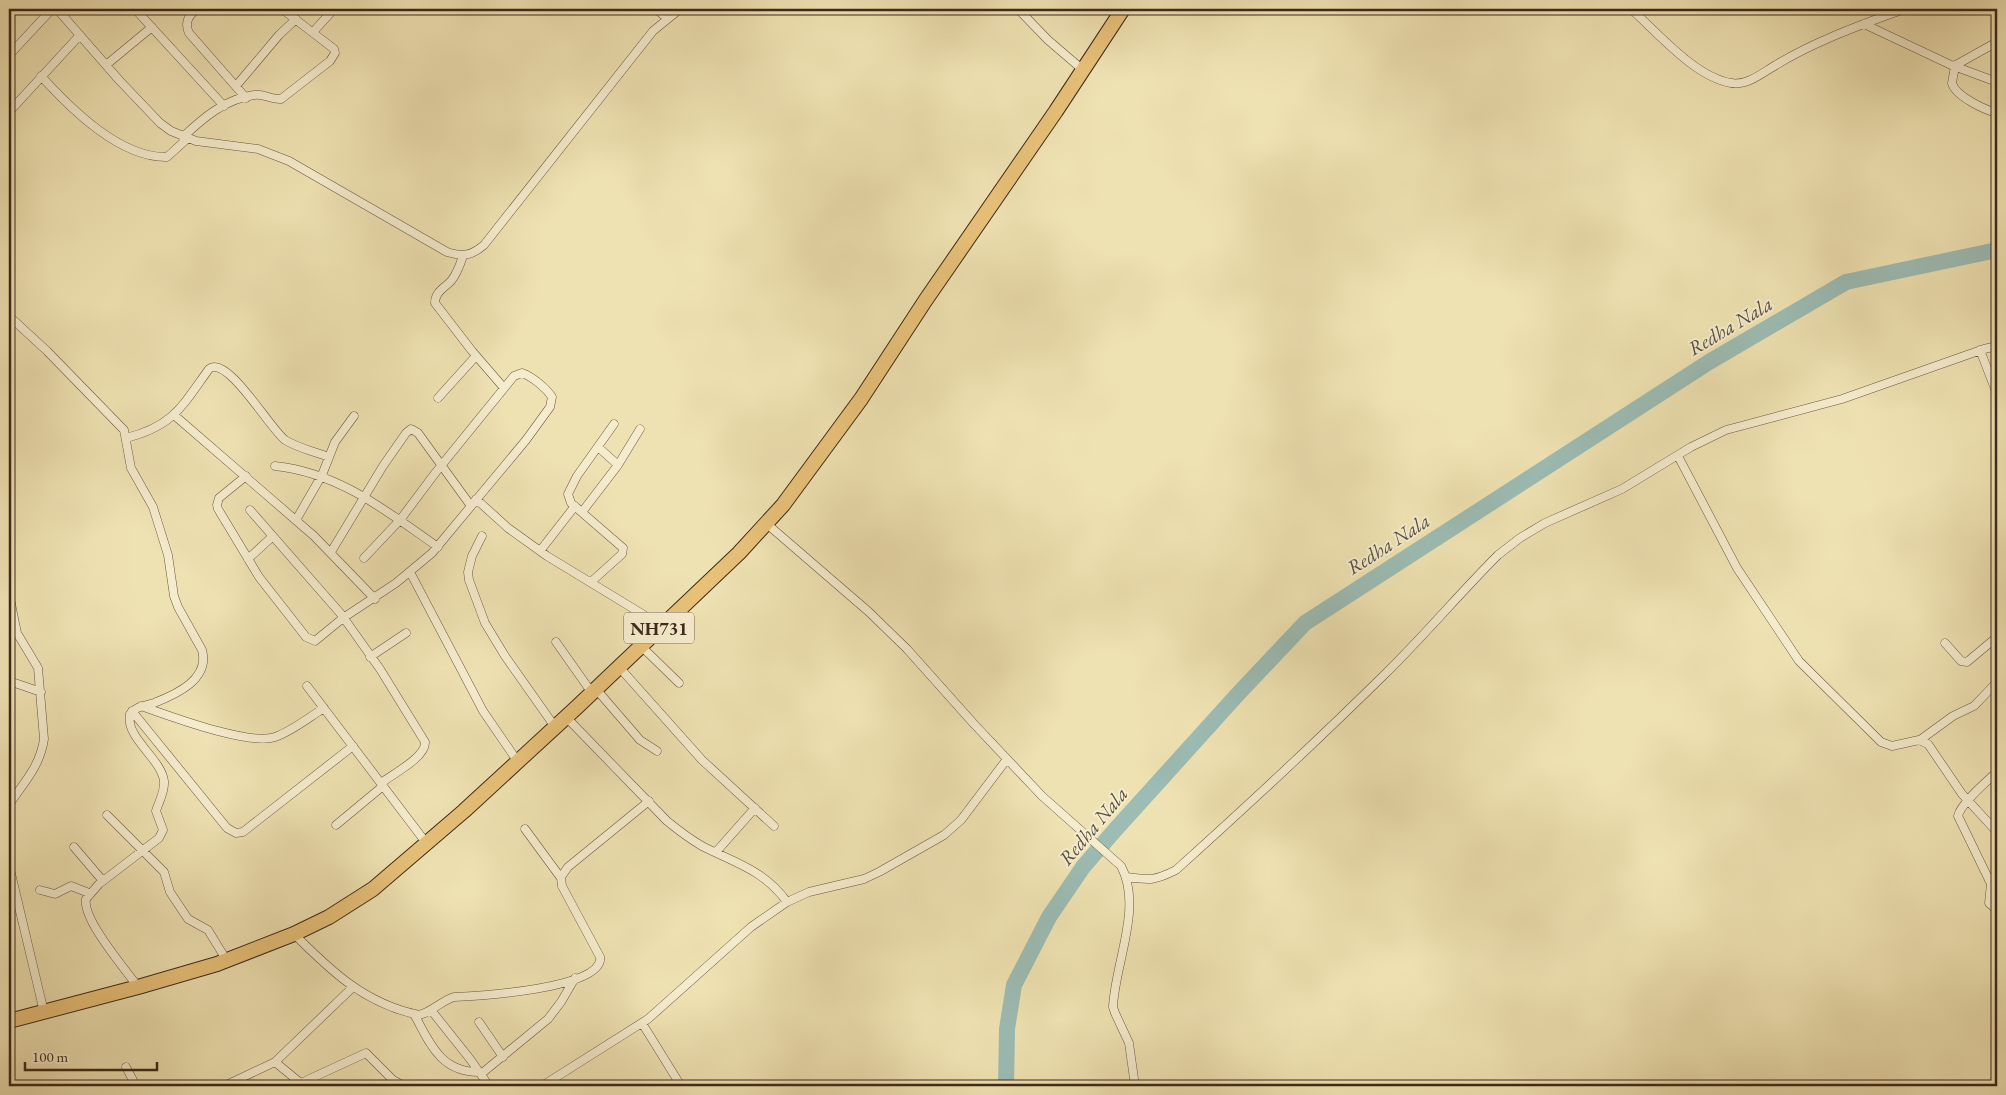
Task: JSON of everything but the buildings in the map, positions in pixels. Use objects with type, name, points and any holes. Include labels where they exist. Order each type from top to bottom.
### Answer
[{"type":"highway","name":"NH731","points":[[9,1021],[227,961],[329,918],[373,889],[427,844],[518,762],[662,626],[766,524],[800,485],[861,399],[1123,9]]},
{"type":"street","points":[[12,52],[52,9]]},
{"type":"street","points":[[57,9],[160,123],[185,138],[258,149],[289,161],[448,252],[464,256],[475,253],[484,245],[640,47],[668,18],[680,9]]},
{"type":"street","points":[[135,9],[224,106]]},
{"type":"street","points":[[196,9],[186,23],[189,33],[246,98]]},
{"type":"street","points":[[41,76],[76,111],[107,136],[122,145],[156,157],[167,157],[210,113],[224,106],[258,95],[271,99],[281,99],[330,60],[335,53],[334,49],[282,9]]},
{"type":"street","points":[[312,32],[334,9]]},
{"type":"street","points":[[656,9],[668,18]]},
{"type":"street","points":[[1018,9],[1048,40],[1083,70]]},
{"type":"street","points":[[1631,9],[1700,69],[1729,83],[1738,84],[1746,82],[1787,58],[1864,24],[1904,9]]},
{"type":"street","points":[[236,86],[279,35],[296,19]]},
{"type":"street","points":[[1864,24],[1955,66],[1997,82]]},
{"type":"street","points":[[106,65],[152,28]]},
{"type":"street","points":[[9,112],[80,35]]},
{"type":"street","points":[[1955,66],[1997,42]]},
{"type":"street","points":[[1955,66],[1953,86],[1982,108],[1997,113]]},
{"type":"street","points":[[464,256],[457,272],[438,293],[434,303],[504,388]]},
{"type":"street","points":[[9,316],[124,430],[131,468],[152,507],[168,555],[174,596],[204,657],[202,671],[198,677],[169,696],[132,710],[129,718],[131,728],[160,770],[164,782],[164,791],[156,812],[163,830],[159,838],[103,880],[89,894],[85,904],[86,911],[100,935],[138,987]]},
{"type":"street","points":[[1126,877],[1147,880],[1158,879],[1176,870],[1267,788],[1365,693],[1498,555],[1520,538],[1622,489],[1691,447],[1726,430],[1842,399],[1980,350],[1997,346]]},
{"type":"street","points":[[1980,350],[1997,394]]},
{"type":"street","points":[[438,398],[476,356]]},
{"type":"street","points":[[126,438],[151,430],[174,415],[192,394],[209,368],[217,366],[224,370],[244,390],[272,426],[286,440],[329,457]]},
{"type":"street","points":[[246,476],[219,498],[217,505],[259,577],[309,640],[315,641],[344,618],[410,572],[438,547],[526,440],[552,401],[548,391],[522,373],[514,376],[400,520],[364,558]]},
{"type":"street","points":[[174,415],[296,520],[331,552],[375,598]]},
{"type":"street","points":[[296,520],[322,475],[335,442],[354,416]]},
{"type":"street","points":[[591,582],[622,554],[623,548],[575,506],[569,499],[570,487],[614,424]]},
{"type":"street","points":[[331,552],[383,466],[406,433],[411,429],[418,433],[471,506]]},
{"type":"street","points":[[582,512],[618,465],[640,429]]},
{"type":"street","points":[[598,446],[618,465]]},
{"type":"street","points":[[1678,456],[1737,568],[1800,661],[1881,742],[1892,746],[1920,740],[1949,719],[1974,706],[1997,682]]},
{"type":"street","points":[[275,466],[295,468],[322,475],[365,496],[438,547]]},
{"type":"street","points":[[476,499],[508,528],[540,551],[662,626]]},
{"type":"street","points":[[540,551],[575,506]]},
{"type":"street","points":[[250,510],[320,588],[344,618],[425,742],[421,754],[382,784],[336,825]]},
{"type":"street","points":[[766,524],[869,612],[907,649],[1042,796],[1120,866],[1126,877],[1129,896],[1128,917],[1114,1013],[1129,1043],[1134,1086]]},
{"type":"street","points":[[248,559],[273,536]]},
{"type":"street","points":[[482,536],[472,556],[468,572],[469,580],[485,623],[555,728]]},
{"type":"street","points":[[410,572],[483,711],[518,762]]},
{"type":"street","points":[[9,594],[17,633],[38,668],[44,739],[36,768],[9,806]]},
{"type":"street","points":[[370,657],[406,633]]},
{"type":"street","points":[[1945,643],[1961,661],[1967,662],[1997,637]]},
{"type":"street","points":[[556,642],[594,691],[640,740],[657,751]]},
{"type":"street","points":[[640,646],[679,683]]},
{"type":"street","points":[[619,667],[702,760],[774,826]]},
{"type":"street","points":[[9,681],[41,692]]},
{"type":"street","points":[[307,686],[427,844]]},
{"type":"street","points":[[142,706],[243,738],[266,740],[292,728],[324,708]]},
{"type":"street","points":[[132,710],[227,828],[236,832],[243,832],[353,746]]},
{"type":"street","points":[[566,717],[680,831],[749,868],[769,881],[787,902]]},
{"type":"street","points":[[1920,740],[1928,744],[1954,784],[1997,832]]},
{"type":"street","points":[[542,1086],[642,1023],[751,927],[787,902],[809,892],[864,879],[944,835],[966,813],[1007,759]]},
{"type":"street","points":[[1997,772],[1959,812],[1959,819],[1991,884],[1988,900],[1997,910]]},
{"type":"street","points":[[560,878],[568,867],[648,801]]},
{"type":"street","points":[[716,852],[755,808]]},
{"type":"street","points":[[107,815],[144,849],[164,872],[168,881],[168,889],[185,915],[208,930],[227,961]]},
{"type":"street","points":[[294,934],[325,965],[353,987],[378,1000],[414,1014],[426,1014],[446,999],[454,997],[518,992],[555,985],[595,970],[600,957],[562,886],[560,878],[524,829]]},
{"type":"street","points":[[74,847],[103,880]]},
{"type":"street","points":[[9,865],[44,1012]]},
{"type":"street","points":[[40,890],[55,894],[71,886],[89,894]]},
{"type":"street","points":[[414,1014],[433,1049],[446,1063],[462,1070],[480,1073],[503,1057],[548,1019],[562,1002],[575,978]]},
{"type":"street","points":[[224,1086],[275,1062],[353,987]]},
{"type":"street","points":[[431,1010],[489,1086]]},
{"type":"street","points":[[479,1022],[503,1057]]},
{"type":"street","points":[[642,1023],[680,1086]]},
{"type":"street","points":[[275,1062],[302,1085],[366,1053],[393,1080],[404,1086]]},
{"type":"street","points":[[126,1067],[136,1086]]},
{"type":"street","points":[[385,1086],[393,1080]]},
{"type":"waterway","name":"Redha Nala","points":[[1006,1086],[1007,1029],[1014,985],[1049,917],[1083,867],[1115,830],[1305,623],[1709,362],[1846,282],[1997,250]]}]
